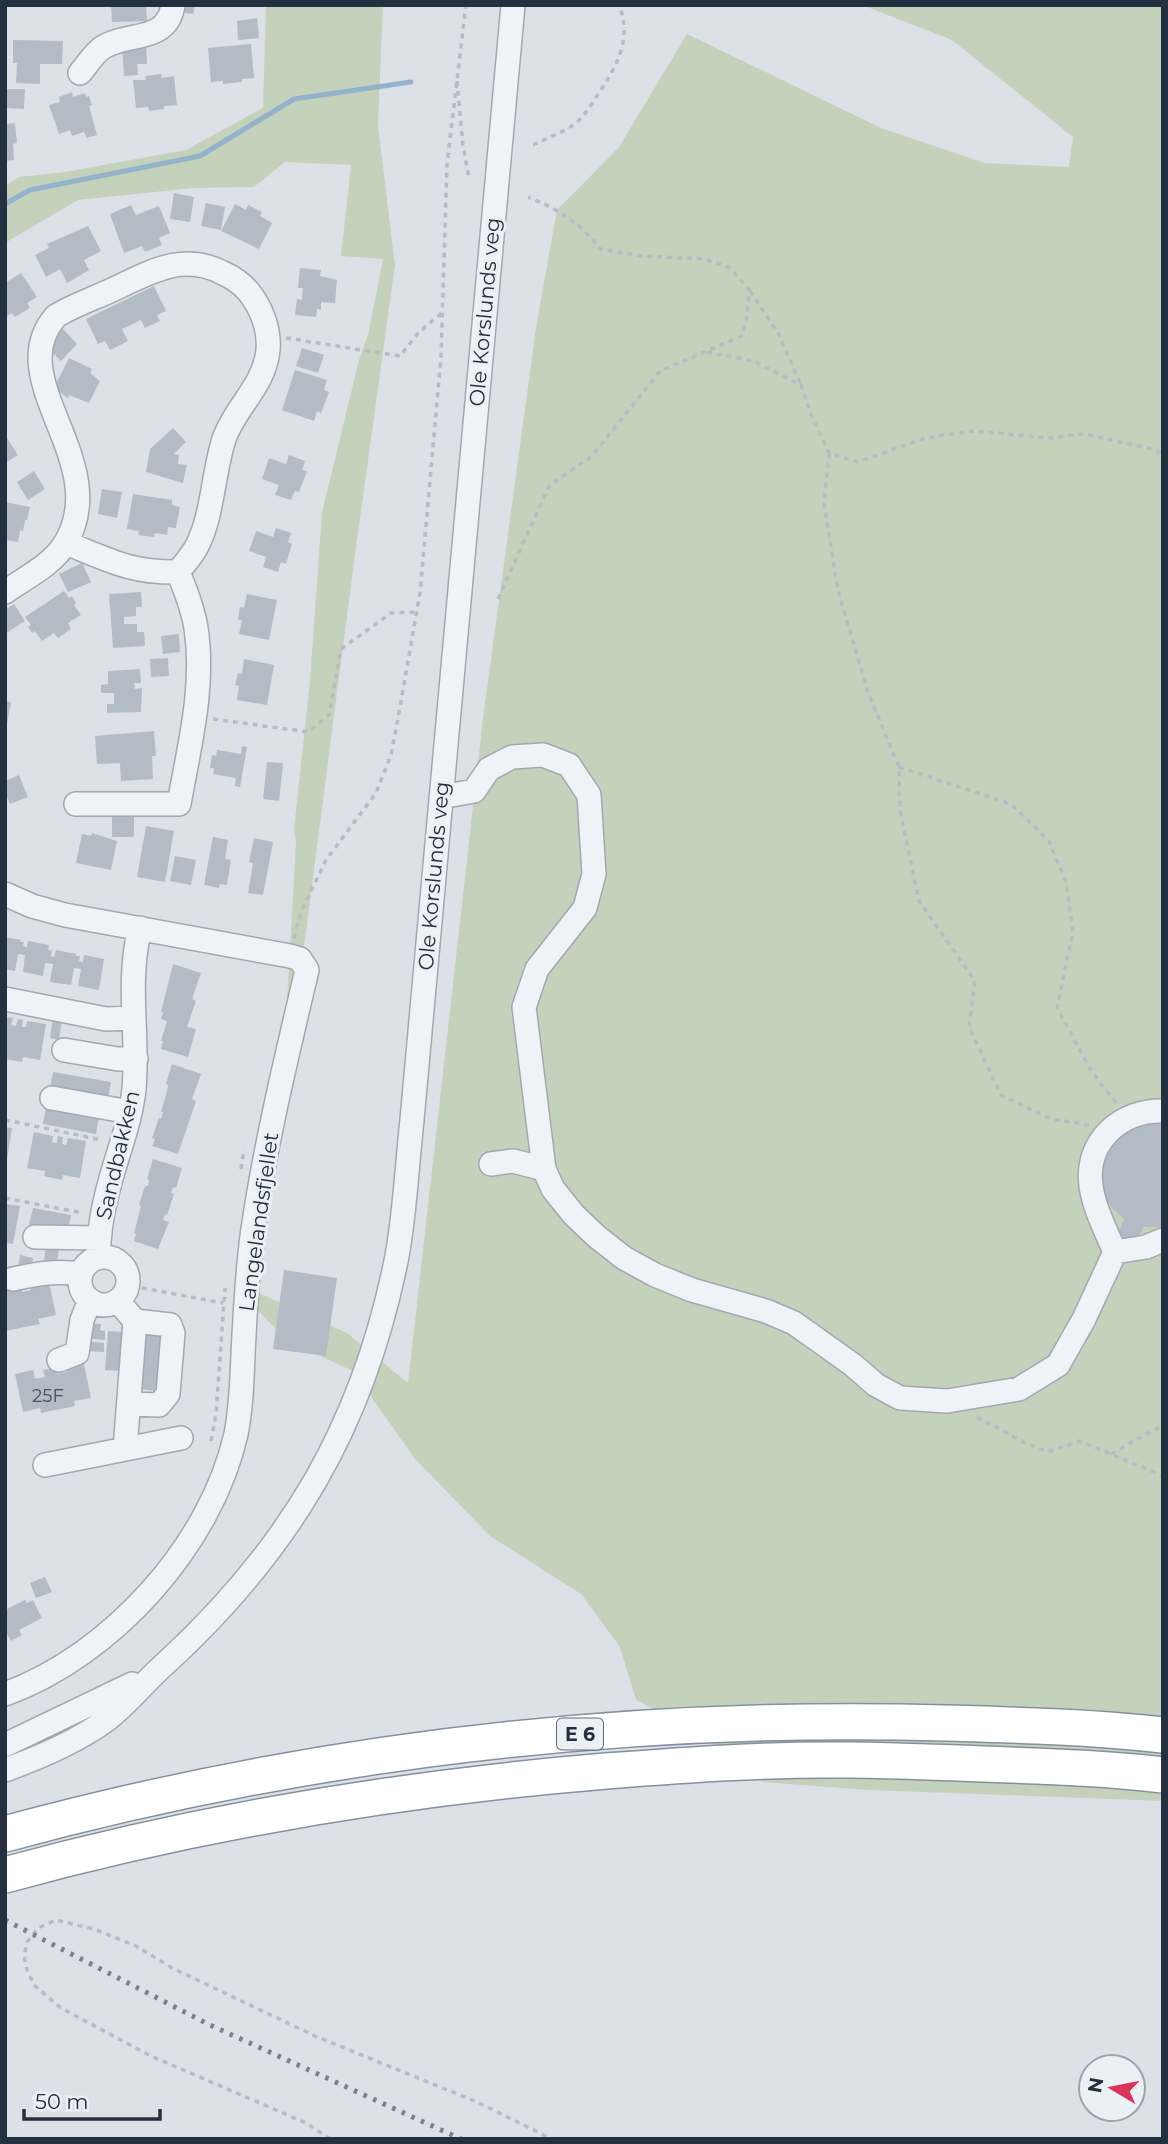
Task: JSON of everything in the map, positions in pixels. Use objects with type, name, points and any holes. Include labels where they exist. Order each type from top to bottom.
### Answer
[{"type":"highway","name":"E 6","points":[[5,1834],[104,1808],[315,1766],[513,1739],[688,1725],[852,1721],[1009,1725],[1163,1735]]},
{"type":"highway","name":"E 6","points":[[8,1875],[96,1850],[219,1822],[322,1804],[516,1779],[693,1764],[845,1760],[1002,1765],[1163,1775]]},
{"type":"street","points":[[80,73],[101,48],[125,38],[156,32],[165,25],[173,5]]},
{"type":"street","name":"Ole Korslunds veg","points":[[5,1770],[44,1754],[105,1721],[226,1604],[278,1541],[303,1504],[342,1431],[374,1348],[397,1254],[404,1197],[513,5]]},
{"type":"street","points":[[5,592],[47,564],[66,543],[73,522],[74,500],[70,478],[59,452],[31,407],[22,382],[20,369],[23,354],[31,339],[42,326],[59,315],[154,271],[180,263],[197,263],[214,268],[244,287],[254,299],[263,316],[268,349],[262,373],[227,431],[216,464],[205,523],[197,547],[178,572]]},
{"type":"street","points":[[66,543],[131,569],[151,573],[178,572]]},
{"type":"street","points":[[76,804],[179,804],[194,716],[198,663],[196,629],[190,600],[178,572]]},
{"type":"street","points":[[441,797],[474,791],[489,769],[512,757],[543,755],[569,765],[589,795],[594,874],[585,908],[537,968],[524,1007],[544,1169],[553,1189],[574,1215],[624,1258],[692,1290],[766,1311],[794,1323],[876,1385],[900,1398],[947,1401],[1019,1389],[1058,1365],[1084,1319],[1115,1252],[1091,1185],[1093,1163],[1100,1142],[1118,1123],[1147,1110],[1163,1111]]},
{"type":"street","points":[[5,894],[54,912],[290,956]]},
{"type":"street","name":"Sandbakken","points":[[100,1237],[106,1198],[130,1112],[136,1059],[132,975],[140,928]]},
{"type":"street","name":"Langelandsfjellet","points":[[5,1694],[55,1670],[87,1649],[141,1601],[197,1531],[222,1477],[236,1435],[241,1401],[253,1231],[267,1148],[307,970],[300,959],[290,956]]},
{"type":"street","points":[[5,999],[106,1019],[132,1018]]},
{"type":"street","points":[[64,1049],[118,1059],[136,1059]]},
{"type":"street","points":[[52,1098],[130,1112]]},
{"type":"street","points":[[491,1164],[513,1161],[544,1169]]},
{"type":"street","points":[[35,1237],[100,1237]]},
{"type":"street","points":[[100,1237],[81,1274],[81,1289],[90,1300],[104,1305],[124,1293]]},
{"type":"street","points":[[100,1237],[114,1258],[126,1269],[124,1293],[135,1321],[125,1448]]},
{"type":"street","points":[[1115,1252],[1146,1247],[1163,1240]]},
{"type":"street","points":[[13,1279],[53,1272],[81,1274]]},
{"type":"street","points":[[60,1360],[77,1353],[82,1320],[90,1300]]},
{"type":"street","points":[[130,1404],[159,1405],[168,1394],[173,1333],[170,1325],[135,1321]]},
{"type":"street","points":[[45,1465],[181,1438]]},
{"type":"street","name":"Ole Korslunds veg","points":[[5,1745],[154,1673]]},
{"type":"path","points":[[290,956],[301,912],[315,880],[335,846],[376,793],[386,773],[394,744],[418,612],[441,357],[447,164],[466,5]]},
{"type":"path","points":[[533,145],[577,122],[611,75],[620,59],[625,38],[619,5]]},
{"type":"path","points":[[457,79],[463,146],[470,178]]},
{"type":"path","points":[[528,197],[558,209],[587,231],[600,249],[642,256],[706,259],[730,268],[749,289],[779,335],[829,453],[824,503],[838,591],[869,695],[899,767],[900,811],[919,901],[975,981],[969,1027],[1001,1095],[1051,1119],[1118,1123]]},
{"type":"path","points":[[498,599],[550,486],[592,456],[660,371],[742,336],[749,289]]},
{"type":"path","points":[[268,335],[400,356],[418,333],[443,312]]},
{"type":"path","points":[[705,351],[753,361],[801,385]]},
{"type":"path","points":[[829,453],[858,462],[925,438],[973,431],[1050,438],[1083,434],[1153,449],[1163,454]]},
{"type":"path","points":[[194,716],[308,732],[329,715],[341,649],[391,613],[418,612]]},
{"type":"path","points":[[899,767],[1011,804],[1049,841],[1066,882],[1073,932],[1057,1008],[1118,1123]]},
{"type":"path","points":[[5,1120],[122,1145]]},
{"type":"path","points":[[240,1172],[245,1146]]},
{"type":"path","points":[[5,1198],[100,1237]]},
{"type":"path","points":[[209,1452],[216,1414],[226,1278]]},
{"type":"path","points":[[124,1293],[223,1303]]},
{"type":"path","points":[[947,1401],[1027,1444],[1048,1452],[1080,1441],[1163,1475]]},
{"type":"path","points":[[1111,1454],[1163,1425]]},
{"type":"path","points":[[330,2139],[306,2123],[151,2056],[61,2008],[34,1985],[24,1956],[27,1941],[38,1928],[56,1920],[94,1929],[136,1946],[172,1968],[315,2036],[477,2102],[552,2139]]},
{"type":"green space","points":[[266,5],[383,5],[378,126],[395,265],[259,1293],[347,1333],[408,1383],[483,718],[536,328],[557,210],[619,147],[687,34],[881,128],[985,163],[1069,167],[1073,137],[952,40],[862,5],[1163,5],[1163,1801],[867,1790],[763,1782],[704,1734],[636,1700],[620,1647],[581,1594],[490,1536],[415,1459],[353,1371],[287,1341],[246,1298],[283,1073],[296,842],[294,829],[310,681],[322,512],[359,360],[368,335],[383,259],[341,256],[351,165],[285,162],[254,187],[193,188],[78,200],[5,243],[5,186],[19,177],[65,172],[186,150],[263,108]]},
{"type":"building","points":[[111,5],[146,5],[147,21],[112,22]]},
{"type":"building","points":[[182,5],[195,5],[193,14],[181,12]]},
{"type":"building","points":[[257,18],[259,38],[238,40],[237,21]]},
{"type":"building","points":[[13,40],[63,41],[62,64],[40,64],[40,84],[16,83],[17,63],[13,63]]},
{"type":"building","points":[[146,44],[147,64],[137,64],[138,75],[124,76],[122,46]]},
{"type":"building","points":[[251,44],[254,78],[223,84],[223,81],[211,82],[208,48]]},
{"type":"building","points":[[161,74],[162,78],[174,76],[177,105],[149,111],[148,107],[136,108],[133,80],[146,80],[145,76]]},
{"type":"building","points":[[5,89],[25,89],[24,109],[5,108]]},
{"type":"building","points":[[72,92],[73,97],[85,93],[86,97],[89,96],[97,135],[87,138],[84,132],[72,136],[70,130],[59,134],[49,105],[60,102],[59,97]]},
{"type":"building","points":[[15,123],[17,143],[13,144],[14,160],[5,161],[5,124]]},
{"type":"building","points":[[174,193],[194,197],[190,222],[170,219]]},
{"type":"building","points":[[206,203],[225,207],[221,230],[201,226]]},
{"type":"building","points":[[235,204],[246,210],[248,205],[262,212],[260,216],[272,223],[259,249],[221,231]]},
{"type":"building","points":[[131,205],[136,215],[159,206],[170,233],[159,238],[162,245],[145,252],[142,246],[124,253],[110,214]]},
{"type":"building","points":[[88,226],[101,251],[84,260],[89,270],[67,283],[60,269],[46,277],[35,255],[49,248],[47,244]]},
{"type":"building","points":[[300,268],[321,270],[320,276],[337,280],[335,303],[321,302],[321,310],[317,309],[316,317],[295,315],[297,299],[302,300],[303,288],[298,288]]},
{"type":"building","points":[[21,273],[37,297],[27,303],[30,308],[15,317],[12,313],[5,317],[5,283]]},
{"type":"building","points":[[154,286],[166,311],[157,315],[160,321],[145,328],[141,320],[122,329],[128,341],[110,350],[105,341],[98,344],[86,319]]},
{"type":"building","points":[[63,329],[77,344],[61,361],[46,346]]},
{"type":"building","points":[[302,348],[324,355],[318,373],[296,366]]},
{"type":"building","points":[[69,358],[92,369],[90,373],[100,381],[89,403],[69,395],[68,398],[54,388]]},
{"type":"building","points":[[295,370],[327,380],[324,390],[329,392],[321,413],[317,411],[314,421],[282,410]]},
{"type":"building","points":[[173,428],[186,442],[174,454],[179,455],[178,464],[187,465],[183,483],[146,472],[150,449]]},
{"type":"building","points":[[5,435],[18,455],[5,463]]},
{"type":"building","points":[[289,455],[305,461],[302,470],[307,471],[299,492],[295,491],[291,500],[275,495],[279,485],[262,479],[269,458],[286,464]]},
{"type":"building","points":[[34,471],[45,489],[28,500],[17,482]]},
{"type":"building","points":[[102,489],[122,492],[117,518],[98,514]]},
{"type":"building","points":[[133,494],[172,500],[172,505],[180,507],[176,528],[168,527],[167,535],[155,533],[154,537],[138,535],[139,531],[127,529]]},
{"type":"building","points":[[5,502],[30,507],[18,542],[5,540]]},
{"type":"building","points":[[276,528],[291,533],[288,542],[292,544],[286,564],[281,562],[278,572],[263,567],[266,557],[249,551],[256,531],[273,537]]},
{"type":"building","points":[[82,563],[91,582],[68,592],[59,574]]},
{"type":"building","points":[[64,591],[69,598],[72,596],[81,615],[68,623],[71,629],[58,638],[54,633],[42,641],[35,631],[32,633],[28,627],[31,625],[25,617]]},
{"type":"building","points":[[141,592],[142,607],[136,607],[136,616],[124,617],[124,624],[137,624],[137,632],[144,632],[145,646],[113,648],[109,594]]},
{"type":"building","points":[[247,594],[277,600],[269,640],[239,634],[242,620],[238,620],[240,607],[244,608]]},
{"type":"building","points":[[14,604],[25,621],[5,634],[5,610]]},
{"type":"building","points":[[179,634],[180,652],[163,654],[161,636]]},
{"type":"building","points":[[168,658],[169,676],[151,677],[150,659]]},
{"type":"building","points":[[244,659],[274,665],[267,705],[237,700],[239,686],[235,685],[238,673],[242,674]]},
{"type":"building","points":[[140,669],[141,683],[134,683],[135,689],[142,688],[141,712],[107,713],[107,704],[114,704],[114,693],[101,693],[101,685],[108,684],[108,671]]},
{"type":"building","points":[[5,701],[11,702],[7,724],[5,724]]},
{"type":"building","points":[[154,731],[156,756],[152,756],[153,779],[121,781],[120,763],[97,764],[95,736]]},
{"type":"building","points":[[242,746],[247,747],[240,787],[235,786],[236,778],[213,774],[214,768],[210,768],[212,755],[216,756],[217,750],[241,754]]},
{"type":"building","points":[[267,762],[283,763],[279,801],[263,799]]},
{"type":"building","points":[[19,775],[28,797],[10,804],[5,793],[5,781]]},
{"type":"building","points":[[112,815],[134,815],[134,837],[112,837]]},
{"type":"building","points":[[146,826],[174,831],[165,882],[137,877]]},
{"type":"building","points":[[92,833],[117,841],[111,870],[76,863],[82,834],[91,836]]},
{"type":"building","points":[[213,837],[228,840],[225,859],[231,860],[227,885],[220,884],[219,888],[204,885]]},
{"type":"building","points":[[254,838],[273,842],[263,895],[248,893],[253,863],[249,862]]},
{"type":"building","points":[[175,856],[196,860],[191,885],[170,881]]},
{"type":"building","points":[[5,937],[21,940],[20,942],[24,942],[23,946],[27,947],[28,941],[49,945],[48,950],[52,951],[51,956],[54,957],[56,950],[76,954],[80,956],[79,961],[83,962],[84,955],[104,959],[99,990],[78,986],[81,969],[74,968],[71,985],[50,982],[53,964],[45,963],[43,976],[23,972],[25,955],[18,954],[15,971],[5,969]]},
{"type":"building","points":[[173,964],[201,973],[192,999],[196,1001],[187,1027],[196,1029],[188,1057],[161,1049],[167,1021],[161,1019],[161,1012]]},
{"type":"building","points":[[5,1017],[13,1018],[11,1025],[16,1026],[18,1019],[23,1020],[22,1027],[26,1027],[27,1021],[46,1024],[40,1060],[23,1057],[22,1062],[5,1059]]},
{"type":"building","points":[[53,1017],[62,1019],[59,1040],[50,1038]]},
{"type":"building","points":[[172,1064],[201,1074],[192,1099],[196,1101],[178,1154],[152,1146],[155,1139],[152,1138],[163,1112],[166,1084]]},
{"type":"building","points":[[53,1072],[111,1082],[108,1099],[50,1088]]},
{"type":"building","points":[[46,1107],[99,1116],[96,1134],[43,1124]]},
{"type":"building","points":[[1163,1118],[1163,1227],[1143,1227],[1136,1244],[1117,1236],[1124,1219],[1105,1198],[1100,1186],[1099,1170],[1114,1134]]},
{"type":"building","points":[[5,1127],[12,1128],[7,1160],[5,1160]]},
{"type":"building","points":[[34,1132],[53,1136],[52,1142],[57,1143],[58,1136],[63,1137],[62,1144],[66,1145],[68,1138],[86,1141],[80,1178],[63,1175],[62,1180],[44,1176],[45,1171],[27,1168]]},
{"type":"building","points":[[153,1159],[182,1168],[163,1220],[169,1222],[158,1249],[134,1241],[141,1206],[139,1205],[145,1186],[148,1186],[147,1179]]},
{"type":"building","points":[[5,1204],[20,1206],[13,1244],[5,1243]]},
{"type":"building","points":[[33,1208],[71,1215],[68,1232],[29,1225]]},
{"type":"building","points":[[46,1247],[59,1249],[57,1263],[44,1260]]},
{"type":"building","points":[[20,1255],[33,1258],[31,1271],[18,1269]]},
{"type":"building","points":[[284,1270],[337,1278],[326,1356],[273,1349]]},
{"type":"building","points":[[48,1278],[56,1315],[38,1319],[40,1324],[5,1331],[7,1288],[21,1285],[22,1292],[31,1290],[29,1282]]},
{"type":"building","points":[[85,1323],[101,1324],[100,1330],[105,1331],[105,1340],[83,1338]]},
{"type":"building","points":[[144,1328],[161,1330],[156,1391],[139,1389]]},
{"type":"building","points":[[108,1331],[125,1332],[122,1371],[105,1370]]},
{"type":"building","points":[[83,1341],[104,1343],[104,1352],[82,1351]]},
{"type":"building","points":[[83,1360],[91,1398],[74,1401],[75,1406],[41,1413],[40,1408],[23,1412],[15,1374],[33,1370],[35,1379],[45,1377],[43,1370],[56,1368],[57,1374],[67,1372],[65,1363]]},
{"type":"building","points":[[45,1577],[52,1592],[36,1598],[30,1583]]},
{"type":"building","points":[[25,1600],[27,1603],[33,1600],[42,1618],[19,1630],[22,1635],[11,1641],[5,1631],[5,1610]]},
{"type":"waterway","points":[[5,204],[30,190],[200,156],[294,99],[411,82]]},
{"type":"railway","points":[[5,1920],[210,2025],[461,2139]]}]
